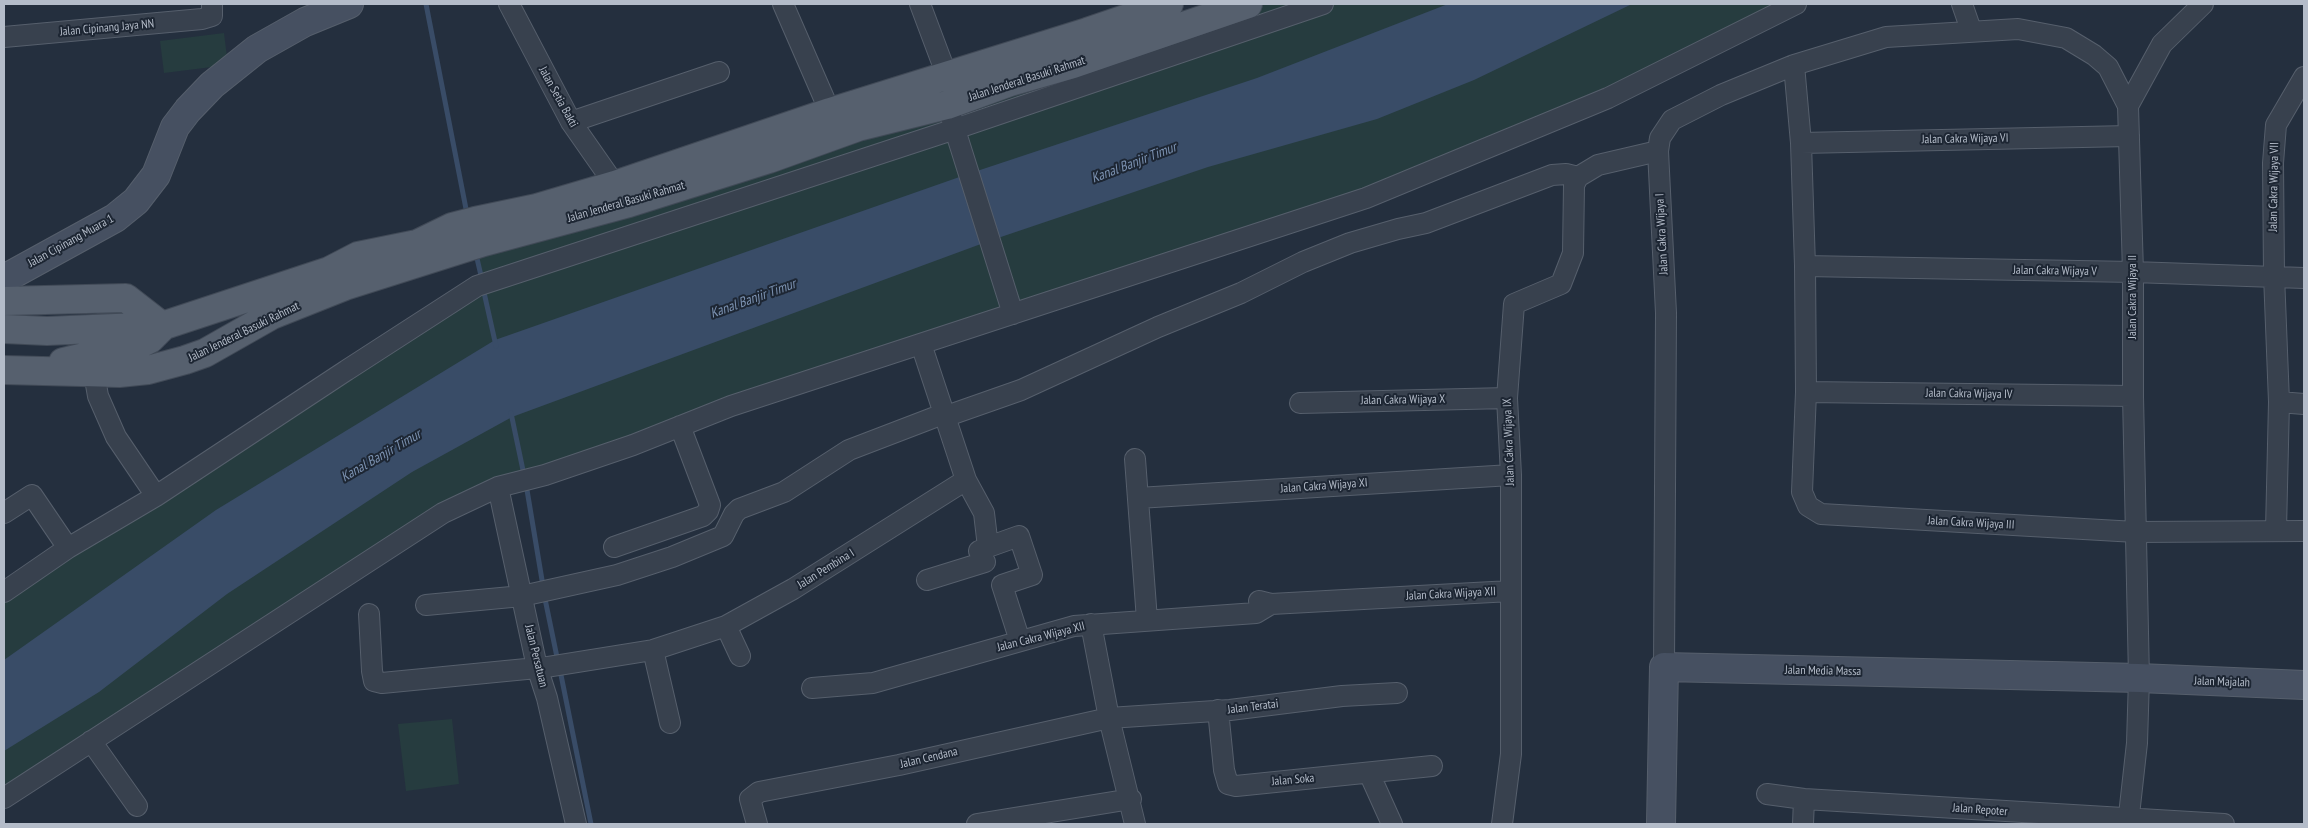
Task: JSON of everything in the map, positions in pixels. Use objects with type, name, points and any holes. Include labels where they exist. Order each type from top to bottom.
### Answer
[{"type":"main road","name":"Jalan Jenderal Basuki Rahmat","points":[[14,370],[119,374],[148,370],[185,360],[205,353],[272,315],[537,208],[615,185],[830,112],[1087,32],[1169,4]]},
{"type":"main road","name":"Jalan Jenderal Basuki Rahmat","points":[[4,329],[46,331],[162,326],[329,271],[358,256],[629,203],[769,159],[858,127],[946,123],[1010,82],[1073,64],[1248,4]]},
{"type":"main road","points":[[4,301],[126,298],[162,326],[160,332],[142,343],[14,370]]},
{"type":"street","name":"Jalan Cipinang Muara 1","points":[[4,279],[115,218],[136,201],[156,175],[174,127],[212,85],[257,49],[305,22],[349,4]]},
{"type":"street","name":"Jalan Setia Bakti","points":[[509,4],[571,122],[615,185]]},
{"type":"street","points":[[783,4],[830,112]]},
{"type":"street","points":[[920,4],[947,76]]},
{"type":"street","points":[[4,592],[68,548],[156,496],[477,286],[946,123],[1324,4]]},
{"type":"street","points":[[4,798],[443,513],[506,484],[632,445],[731,406],[921,344],[1011,309],[1366,198],[1608,98],[1796,4]]},
{"type":"street","points":[[1962,4],[1972,30]]},
{"type":"street","points":[[2128,106],[2162,44],[2203,4]]},
{"type":"street","name":"Jalan Cipinang Jaya NN","points":[[4,38],[211,11]]},
{"type":"street","name":"Jalan Cakra Wijaya II","points":[[1972,30],[2018,29],[2066,38],[2094,55],[2108,67],[2128,106],[2133,272],[2133,396],[2139,678],[2137,743],[2128,822]]},
{"type":"street","name":"Jalan Cakra Wijaya I","points":[[1664,667],[1666,313],[1658,151],[1660,138],[1672,120],[1721,95],[1794,65],[1886,37],[1972,30]]},
{"type":"street","points":[[1794,65],[1802,143],[1806,392]]},
{"type":"street","points":[[571,122],[719,72]]},
{"type":"street","name":"Jalan Cakra Wijaya VII","points":[[2276,530],[2279,402],[2272,163],[2276,126],[2304,77]]},
{"type":"street","points":[[946,123],[1011,309]]},
{"type":"street","name":"Jalan Cakra Wijaya VI","points":[[1802,143],[2129,136]]},
{"type":"street","points":[[426,605],[534,593],[617,575],[705,545],[726,534],[731,520],[739,509],[784,492],[849,450],[943,415],[1021,390],[1158,327],[1241,292],[1303,262],[1350,243],[1426,223],[1552,175],[1566,174],[1578,177],[1598,165],[1658,151]]},
{"type":"street","name":"Jalan Cakra Wijaya IX","points":[[1502,824],[1511,754],[1511,474],[1507,398],[1514,304],[1560,284],[1573,253],[1574,186],[1578,177]]},
{"type":"street","name":"Jalan Cakra Wijaya V","points":[[1805,266],[2274,275],[2304,278]]},
{"type":"street","points":[[921,344],[966,480],[984,514],[988,547]]},
{"type":"street","points":[[94,373],[98,396],[116,437],[156,496]]},
{"type":"street","name":"Jalan Cakra Wijaya IV","points":[[1806,392],[2133,396]]},
{"type":"street","name":"Jalan Cakra Wijaya III","points":[[1806,392],[1802,492],[1808,506],[1821,514],[2136,532],[2304,531]]},
{"type":"street","name":"Jalan Cakra Wijaya X","points":[[1300,402],[1507,398]]},
{"type":"street","points":[[2279,402],[2304,404]]},
{"type":"street","points":[[614,547],[703,516],[708,511],[710,505],[680,426]]},
{"type":"street","points":[[1135,459],[1146,614]]},
{"type":"street","name":"Jalan Cakra Wijaya XI","points":[[1138,498],[1511,474]]},
{"type":"street","name":"Jalan Pembina I","points":[[369,614],[372,670],[374,681],[378,683],[548,666],[653,650],[726,626],[793,589],[966,480]]},
{"type":"street","name":"Jalan Persatuan","points":[[506,484],[534,593],[548,666],[547,698],[576,824]]},
{"type":"street","points":[[4,513],[32,494],[68,548]]},
{"type":"street","points":[[927,580],[985,562],[979,552],[1020,536],[1032,575],[1002,585],[1020,641]]},
{"type":"street","name":"Jalan Cakra Wijaya XII","points":[[812,688],[874,683],[1020,641],[1091,624],[1146,614],[1256,613],[1271,604],[1511,591]]},
{"type":"street","points":[[1091,624],[1109,718],[1131,799],[1135,824]]},
{"type":"street","points":[[726,626],[740,656]]},
{"type":"street","points":[[653,650],[670,723]]},
{"type":"street","points":[[1661,824],[1664,667]]},
{"type":"street","name":"Jalan Media Massa","points":[[1664,667],[2139,678]]},
{"type":"street","name":"Jalan Majalah","points":[[2139,678],[2304,685]]},
{"type":"street","name":"Jalan Teratai","points":[[1109,718],[1218,710],[1342,696],[1397,693]]},
{"type":"street","name":"Jalan Soka","points":[[1218,710],[1224,770],[1228,784],[1236,786],[1432,766]]},
{"type":"street","name":"Jalan Cendana","points":[[757,824],[750,800],[760,792],[899,765],[1109,718]]},
{"type":"street","points":[[91,741],[137,806]]},
{"type":"street","points":[[1369,773],[1392,824]]},
{"type":"street","name":"Jalan Repoter","points":[[1767,794],[1804,799],[2128,822],[2224,824]]},
{"type":"street","points":[[977,824],[1131,799]]},
{"type":"street","points":[[1803,824],[1804,799]]},
{"type":"green space","points":[[1248,4],[1801,4],[1497,143],[498,487],[4,798],[4,592],[482,282],[474,245]]},
{"type":"green space","points":[[224,33],[228,65],[164,73],[160,41]]},
{"type":"green space","points":[[452,719],[459,784],[406,791],[398,724]]},
{"type":"water","name":"Kanal Banjir Timur","points":[[1448,4],[1632,4],[1474,80],[1377,119],[1208,167],[989,241],[512,417],[412,472],[227,594],[99,692],[4,751],[4,660],[216,510],[495,340],[968,174],[1257,78]]},
{"type":"waterway","points":[[426,4],[467,214]]},
{"type":"waterway","points":[[476,254],[482,280]]},
{"type":"waterway","points":[[483,288],[496,346]]},
{"type":"waterway","points":[[511,413],[524,475]]},
{"type":"waterway","points":[[526,484],[543,586]]},
{"type":"waterway","points":[[544,594],[558,662]]},
{"type":"waterway","points":[[560,670],[591,824]]}]
